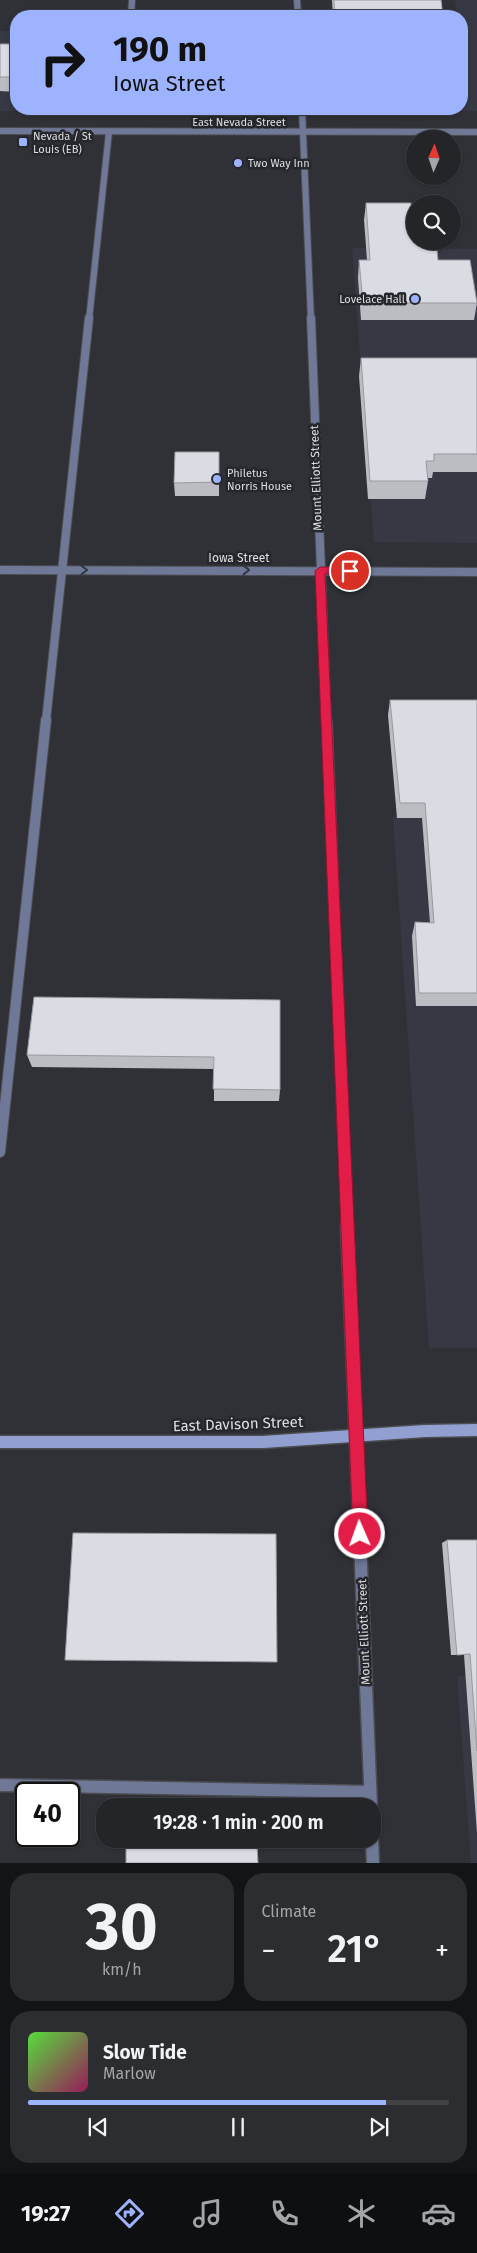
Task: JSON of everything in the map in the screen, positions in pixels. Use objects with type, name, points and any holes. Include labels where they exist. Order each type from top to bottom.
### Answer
[{"type":"main road","name":"East Davison Street","points":[[0,1442],[263,1442],[356,1434],[477,1430]]},
{"type":"street","name":"Mount Elliott Street","points":[[302,115],[371,1798]]},
{"type":"street","name":"East Nevada Street","points":[[0,132],[477,132]]},
{"type":"street","points":[[0,1152],[109,132]]},
{"type":"street","name":"Iowa Street","points":[[0,570],[477,572]]},
{"type":"street","points":[[0,1785],[344,1798]]},
{"type":"street","points":[[372,1848],[373,1863]]},
{"type":"shaded area","points":[[455,0],[477,0],[477,111],[468,111],[468,10],[456,10]]},
{"type":"shaded area","points":[[0,31],[10,31],[10,111],[0,111]]},
{"type":"shaded area","points":[[352,248],[406,248],[406,250],[477,249],[477,543],[374,542]]},
{"type":"shaded area","points":[[393,816],[477,817],[477,1348],[429,1348]]},
{"type":"shaded area","points":[[457,1676],[477,1676],[477,1863],[471,1863]]},
{"type":"building","points":[[334,0],[441,0],[442,10],[335,10]]},
{"type":"building","points":[[0,44],[10,44],[10,77],[0,77]]},
{"type":"building","points":[[366,203],[406,203],[406,250],[437,250],[438,260],[470,260],[477,303],[363,303],[359,260],[370,260]]},
{"type":"building","points":[[361,358],[477,358],[477,454],[434,454],[434,461],[426,461],[428,481],[370,481]]},
{"type":"building","points":[[175,452],[219,452],[219,482],[174,483]]},
{"type":"building","points":[[390,700],[477,700],[477,993],[419,993],[415,922],[434,923],[425,803],[400,803]]},
{"type":"building","points":[[34,997],[280,1000],[280,1090],[213,1089],[214,1057],[27,1055]]},
{"type":"building","points":[[73,1533],[276,1534],[277,1662],[65,1660]]},
{"type":"building","points":[[447,1540],[477,1540],[477,1751],[470,1654],[457,1655]]},
{"type":"building","points":[[126,1848],[257,1848],[258,1863],[126,1863]]},
{"type":"place","name":"Nevada / St Louis (EB)","points":[[23,142]]},
{"type":"place","name":"Two Way Inn","points":[[238,163]]},
{"type":"place","name":"Lovelace Hall","points":[[415,299]]},
{"type":"place","name":"Philetus Norris House","points":[[217,479]]},
{"type":"route","points":[[350,571],[320,571],[360,1534]]}]
